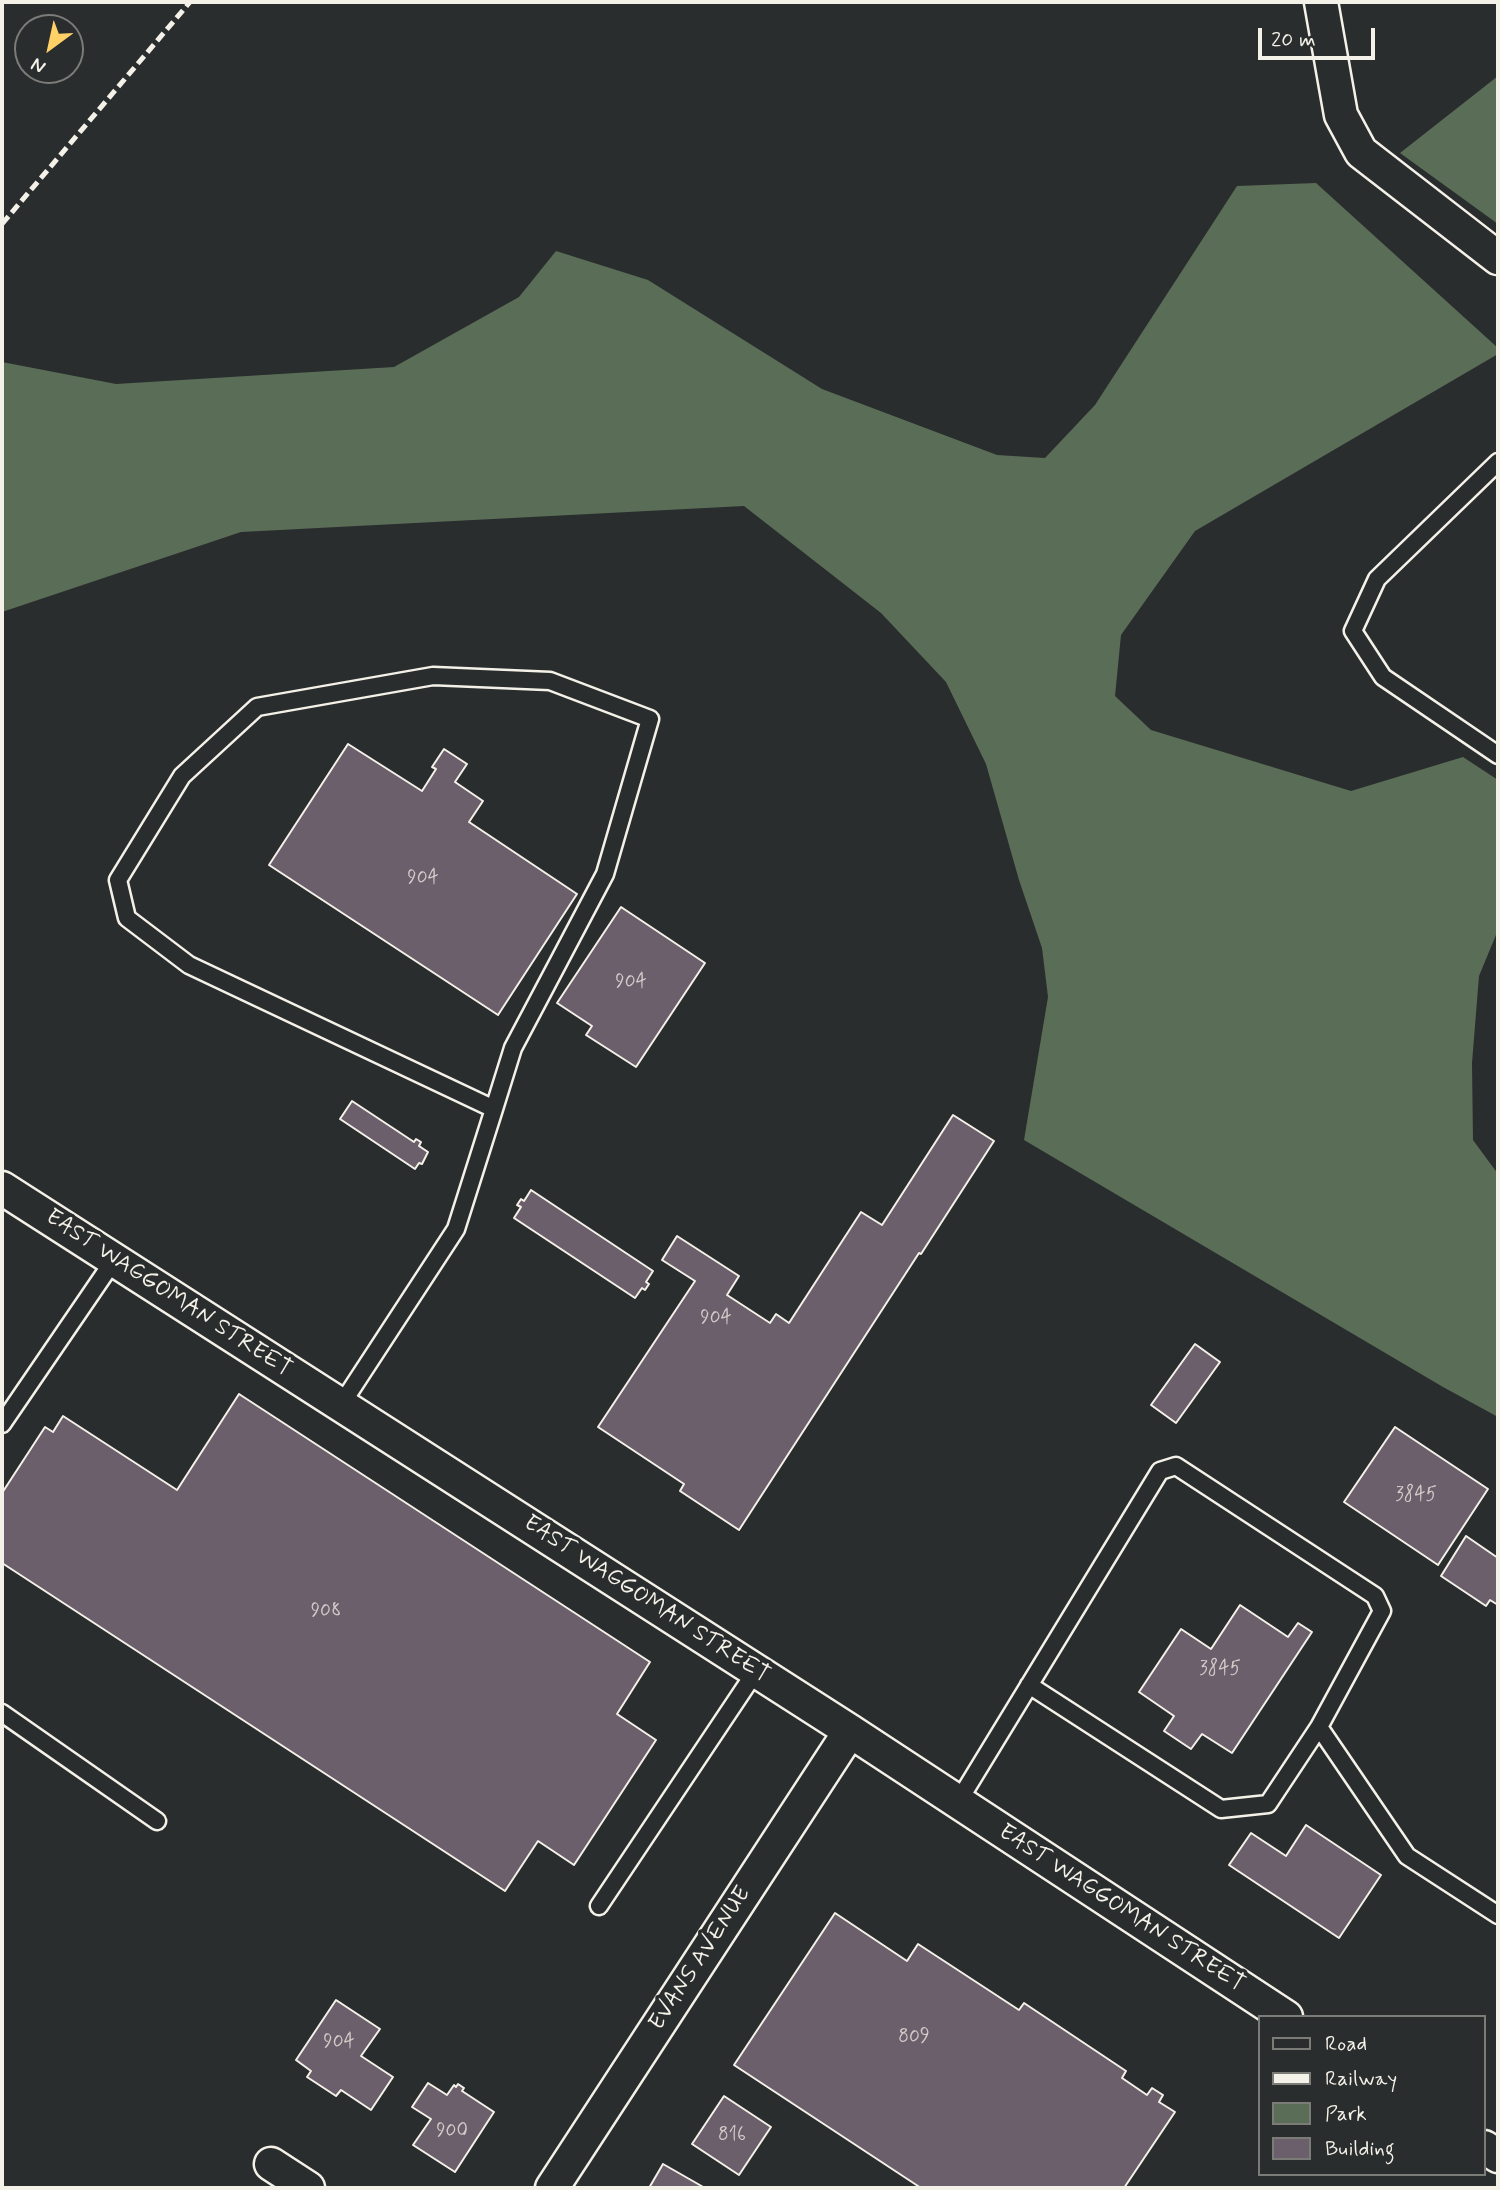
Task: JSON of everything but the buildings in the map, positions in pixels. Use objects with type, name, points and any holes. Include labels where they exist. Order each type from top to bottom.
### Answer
[{"type":"street","points":[[1321,2],[1341,115],[1361,152],[1498,258]]},
{"type":"street","name":"EAST WAGGOMAN STREET","points":[[2,1188],[850,1731],[1283,2015]]},
{"type":"street","name":"EVANS AVENUE","points":[[552,2188],[850,1731]]},
{"type":"street","points":[[271,2164],[308,2188]]},
{"type":"lane","points":[[1498,462],[1377,579],[1353,631],[1383,677],[1498,755]]},
{"type":"lane","points":[[341,1405],[456,1229],[494,1109],[513,1048],[605,874],[650,719],[550,681],[433,676],[257,707],[182,776],[118,880],[127,918],[189,965],[494,1109]]},
{"type":"lane","points":[[2,1424],[114,1260]]},
{"type":"lane","points":[[958,1802],[1029,1685],[1160,1471],[1177,1466],[1375,1596],[1382,1611],[1319,1727],[1268,1804],[1221,1809],[1029,1685]]},
{"type":"lane","points":[[599,1906],[756,1671]]},
{"type":"lane","points":[[2,1713],[157,1821]]},
{"type":"lane","points":[[1319,1727],[1407,1856],[1498,1915]]},
{"type":"green space","points":[[1498,76],[1498,224],[1400,153]]},
{"type":"green space","points":[[1316,183],[1498,348],[1498,354],[1195,531],[1121,635],[1115,696],[1151,730],[1351,791],[1463,757],[1498,780],[1498,930],[1479,976],[1472,1063],[1473,1140],[1498,1174],[1498,1417],[1024,1140],[1048,997],[1042,948],[1019,880],[986,764],[946,682],[881,613],[744,506],[241,532],[2,612],[2,362],[116,384],[394,367],[519,297],[556,251],[648,280],[822,389],[997,455],[1045,458],[1095,405],[1237,186]]},
{"type":"railway","points":[[2,224],[190,2]]}]
